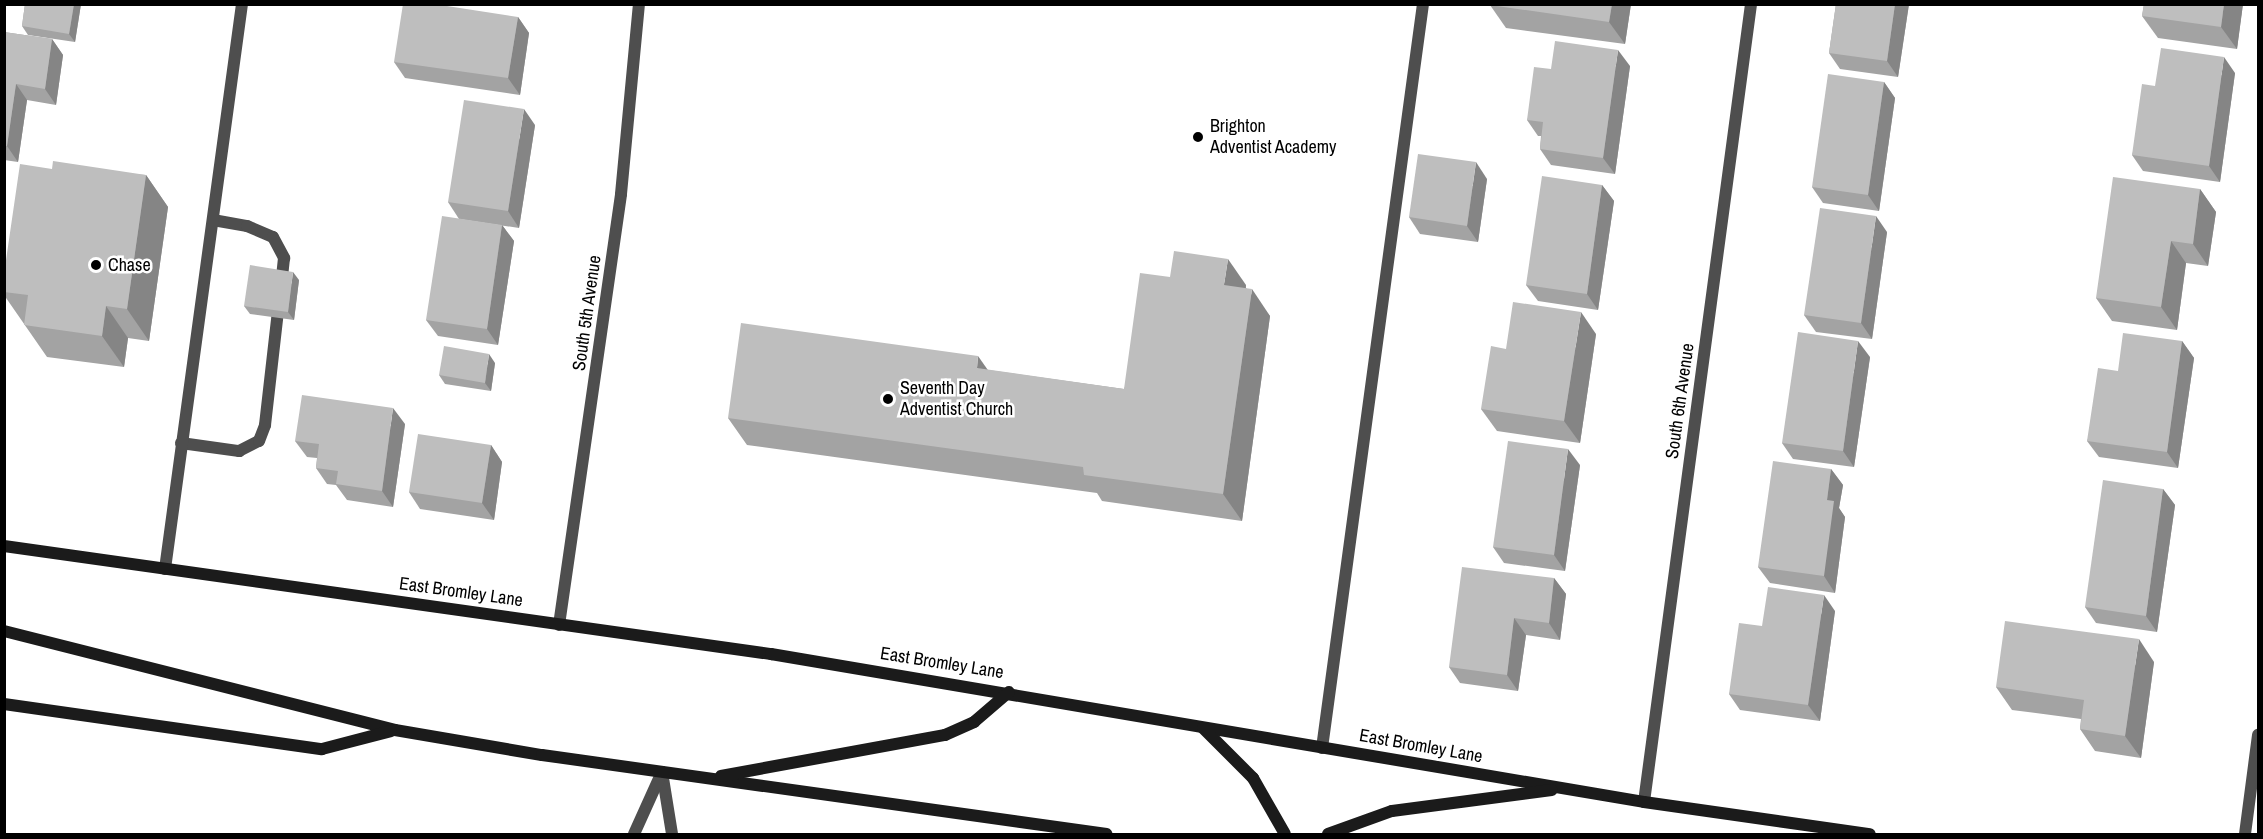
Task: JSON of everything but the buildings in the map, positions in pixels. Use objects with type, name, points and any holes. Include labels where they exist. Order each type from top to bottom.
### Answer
[{"type":"main road","name":"East Bromley Lane","points":[[4,546],[1009,692],[1565,789],[1870,834]]},
{"type":"main road","points":[[4,631],[395,730],[662,772],[1106,834]]},
{"type":"main road","points":[[711,778],[945,735],[974,722],[1009,692]]},
{"type":"main road","points":[[4,704],[322,749],[395,730]]},
{"type":"main road","points":[[1201,727],[1253,778],[1285,834]]},
{"type":"main road","points":[[1328,834],[1392,810],[1565,789]]},
{"type":"street","points":[[165,568],[242,4]]},
{"type":"street","name":"South 5th Avenue","points":[[559,625],[621,194],[639,4]]},
{"type":"street","points":[[1322,748],[1424,4]]},
{"type":"street","name":"South 6th Avenue","points":[[1644,802],[1750,4]]},
{"type":"street","points":[[181,443],[239,451],[259,441],[265,424],[284,258],[273,237],[247,226],[213,220]]},
{"type":"street","points":[[2245,834],[2259,735]]},
{"type":"street","points":[[634,834],[662,772]]},
{"type":"street","points":[[662,772],[672,834]]},
{"type":"place","name":"Brighton Adventist Academy","points":[[1198,137]]},
{"type":"place","name":"Chase","points":[[96,265]]},
{"type":"place","name":"Seventh Day Adventist Church","points":[[888,399]]}]
